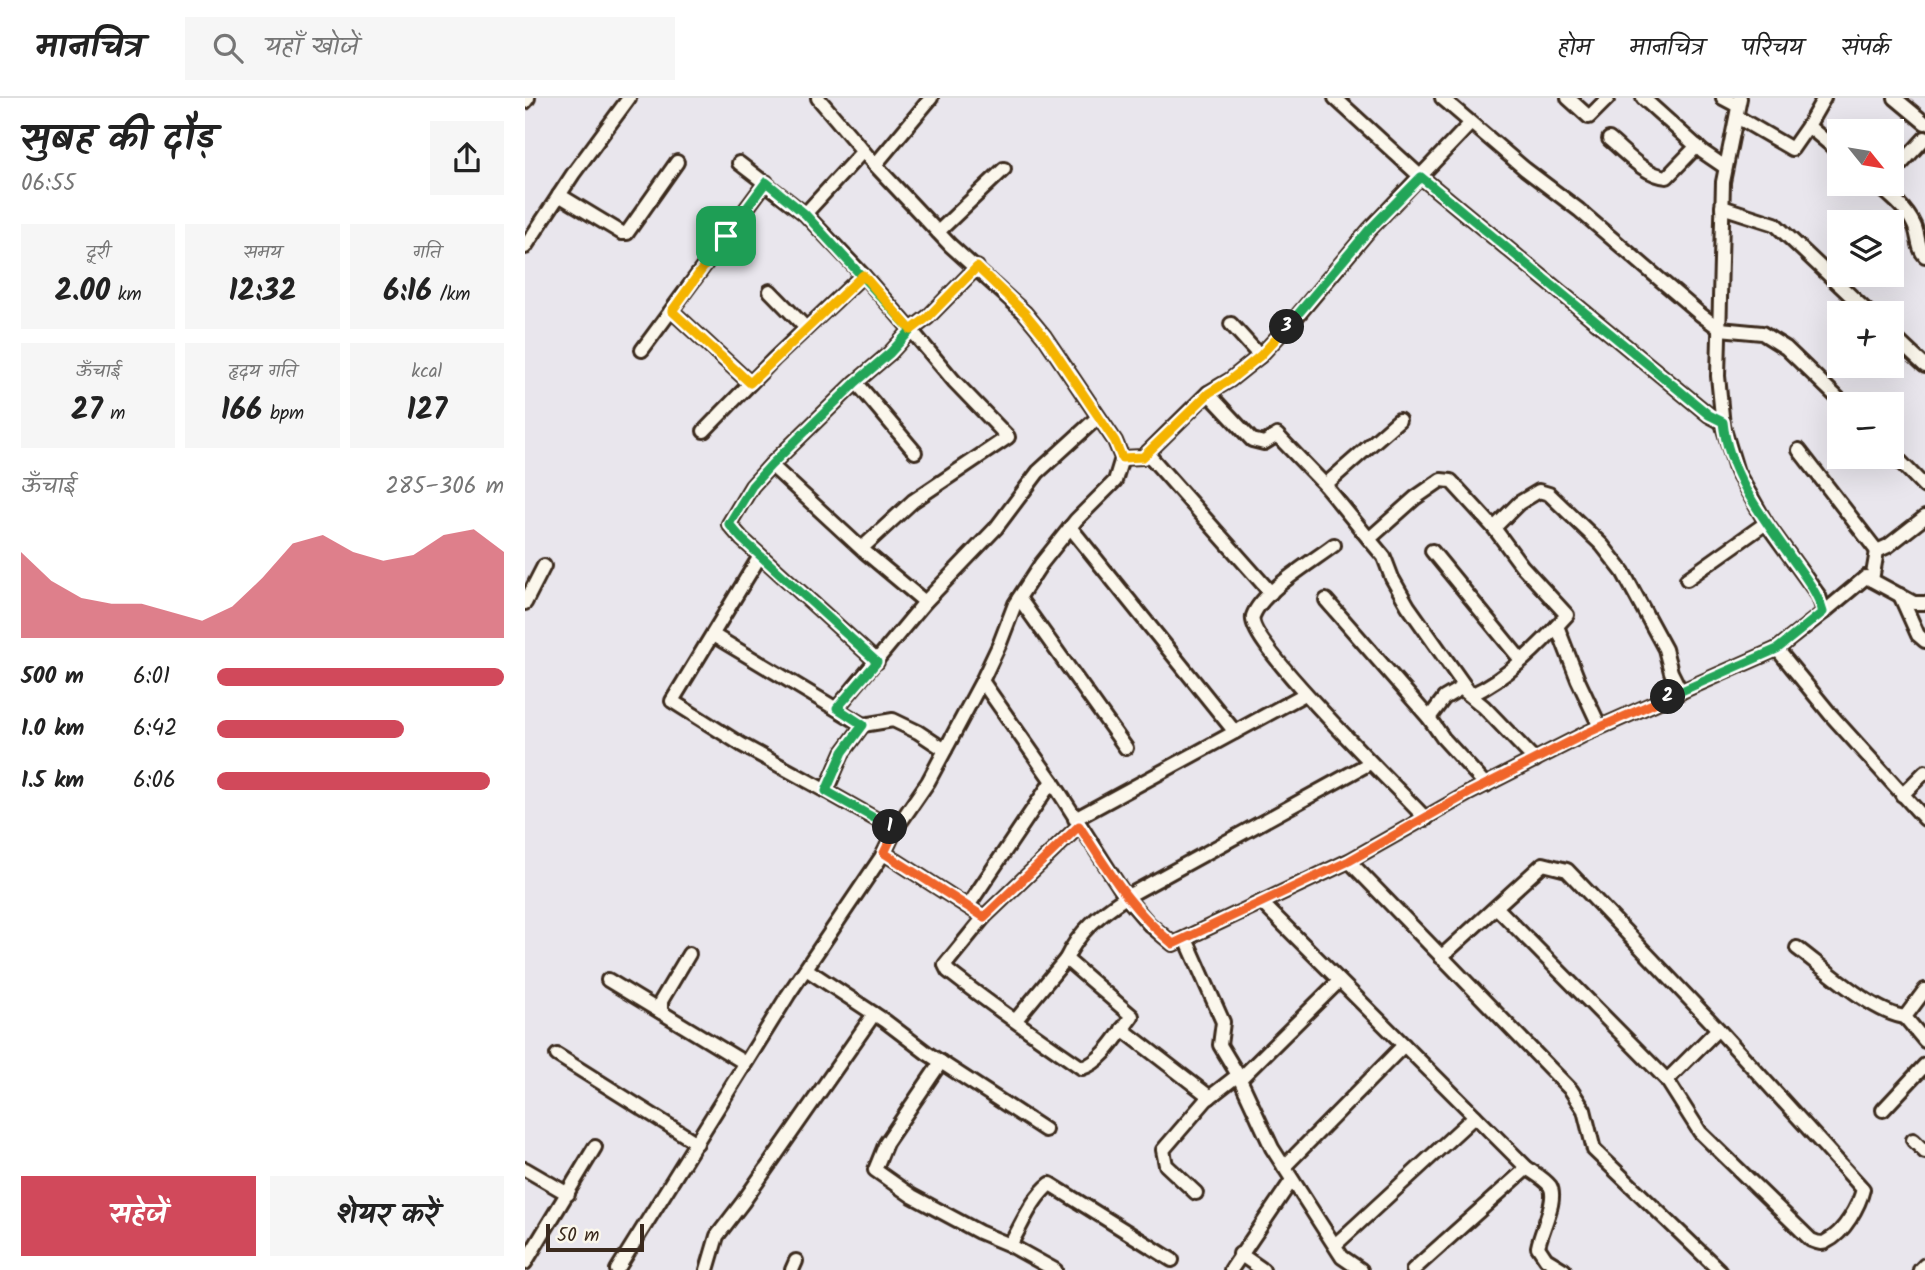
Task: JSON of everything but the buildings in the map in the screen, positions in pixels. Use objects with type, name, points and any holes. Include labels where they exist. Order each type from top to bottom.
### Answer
[{"type":"street","points":[[525,247],[629,98]]},
{"type":"street","points":[[875,165],[931,98]]},
{"type":"street","points":[[1335,98],[1421,177],[1709,415],[1723,422]]},
{"type":"street","points":[[1442,98],[1470,124],[1579,210],[1678,298],[1720,328],[1762,333],[1786,348],[1832,392]]},
{"type":"street","points":[[1568,98],[1589,117],[1608,98]]},
{"type":"street","points":[[1643,98],[1725,167]]},
{"type":"street","points":[[1723,98],[1792,149],[1824,98]]},
{"type":"street","points":[[1895,98],[1925,123]]},
{"type":"street","points":[[617,1270],[745,1063],[928,782],[982,681],[1019,598],[1070,527],[1115,481],[1122,458],[1115,441],[1038,328],[938,232],[875,165],[823,100]]},
{"type":"street","points":[[1738,107],[1725,167],[1722,207],[1718,376],[1723,422],[1737,472],[1766,523],[1819,597],[1823,612]]},
{"type":"street","points":[[1122,458],[1143,457],[1209,393],[1260,356],[1298,316],[1369,230],[1470,124]]},
{"type":"street","points":[[1808,126],[1827,142]]},
{"type":"street","points":[[1904,161],[1925,138]]},
{"type":"street","points":[[1609,139],[1643,167],[1657,176],[1667,177],[1697,146]]},
{"type":"street","points":[[805,214],[863,151]]},
{"type":"street","points":[[559,195],[622,233],[627,233],[677,162]]},
{"type":"street","points":[[740,163],[805,214],[863,275],[954,381],[1008,437],[913,501],[862,548]]},
{"type":"street","points":[[938,232],[1004,170]]},
{"type":"street","points":[[642,350],[766,182]]},
{"type":"street","points":[[1891,196],[1909,214],[1916,227],[1921,252],[1925,256]]},
{"type":"street","points":[[1722,207],[1775,224],[1856,301]]},
{"type":"street","points":[[877,662],[760,556],[729,524],[752,486],[771,465],[977,267]]},
{"type":"street","points":[[704,431],[863,275]]},
{"type":"street","points":[[770,291],[806,328]]},
{"type":"street","points":[[672,311],[750,383]]},
{"type":"street","points":[[1231,324],[1260,356]]},
{"type":"street","points":[[1904,346],[1925,366]]},
{"type":"street","points":[[856,382],[915,452]]},
{"type":"street","points":[[1209,393],[1252,440],[1264,443],[1277,435],[1325,485],[1384,556],[1392,578],[1408,606],[1471,695],[1535,760]]},
{"type":"street","points":[[837,708],[925,602],[996,528],[1038,472],[1097,418]]},
{"type":"street","points":[[1325,485],[1399,420]]},
{"type":"street","points":[[1799,450],[1877,551],[1872,580]]},
{"type":"street","points":[[1147,453],[1271,593]]},
{"type":"street","points":[[771,465],[925,602]]},
{"type":"street","points":[[1904,465],[1925,487]]},
{"type":"street","points":[[1369,539],[1415,498],[1441,480],[1451,481],[1567,615],[1521,660],[1485,688],[1471,695]]},
{"type":"street","points":[[1494,528],[1520,503],[1539,491],[1549,494],[1602,545],[1623,572],[1665,649],[1671,673],[1681,692]]},
{"type":"street","points":[[1877,551],[1888,546],[1925,517]]},
{"type":"street","points":[[1687,579],[1766,523]]},
{"type":"street","points":[[1070,527],[1235,732]]},
{"type":"street","points":[[1334,545],[1271,593],[1253,617],[1253,625],[1305,694],[1426,819]]},
{"type":"street","points":[[1432,551],[1521,660]]},
{"type":"street","points":[[760,556],[673,701],[742,746],[895,830]]},
{"type":"street","points":[[525,603],[544,565]]},
{"type":"street","points":[[982,681],[1052,781],[1126,897],[1149,924],[1173,944],[1349,861],[1486,785],[1600,727],[1777,649],[1866,577],[1914,603],[1925,603]]},
{"type":"street","points":[[1899,595],[1918,635],[1925,641]]},
{"type":"street","points":[[1019,598],[1126,748]]},
{"type":"street","points":[[1326,600],[1486,785]]},
{"type":"street","points":[[1557,626],[1600,727]]},
{"type":"street","points":[[713,635],[863,725],[893,720],[945,750]]},
{"type":"street","points":[[1777,649],[1831,715],[1925,819]]},
{"type":"street","points":[[1429,718],[1444,698],[1461,688],[1471,695]]},
{"type":"street","points":[[1066,959],[1132,1016],[1099,1057],[1089,1066],[1082,1068],[948,971],[945,965],[984,917],[1077,822],[1305,694]]},
{"type":"street","points":[[826,791],[843,752],[863,725]]},
{"type":"street","points":[[1015,1021],[1100,914],[1126,897],[1370,763]]},
{"type":"street","points":[[1902,794],[1925,772]]},
{"type":"street","points":[[968,906],[1052,781]]},
{"type":"street","points":[[884,853],[984,917]]},
{"type":"street","points":[[1349,861],[1571,1090],[1584,1110],[1594,1150],[1719,1270]]},
{"type":"street","points":[[1441,957],[1543,864],[1566,870],[1718,1029],[1863,1189],[1860,1200],[1842,1228],[1828,1241],[1820,1243],[1811,1240],[1700,1132],[1667,1080],[1496,907]]},
{"type":"street","points":[[1262,904],[1527,1168],[1548,1183],[1553,1199],[1538,1247],[1546,1259],[1564,1270]]},
{"type":"street","points":[[1186,939],[1223,1021],[1220,1045],[1239,1077],[1272,1148],[1342,1256],[1361,1270]]},
{"type":"street","points":[[1797,948],[1875,1006],[1892,1016],[1905,1017],[1925,1041]]},
{"type":"street","points":[[661,1012],[661,1002],[689,954]]},
{"type":"street","points":[[806,969],[1045,1130]]},
{"type":"street","points":[[608,980],[745,1063]]},
{"type":"street","points":[[1196,1193],[1166,1165],[1163,1150],[1210,1097],[1239,1077],[1339,981]]},
{"type":"street","points":[[1905,1017],[1925,990]]},
{"type":"street","points":[[707,1270],[717,1236],[726,1221],[743,1202],[874,1014]]},
{"type":"street","points":[[1122,1029],[1210,1097]]},
{"type":"street","points":[[1667,1080],[1718,1029]]},
{"type":"street","points":[[1284,1167],[1404,1045]]},
{"type":"street","points":[[557,1055],[697,1143]]},
{"type":"street","points":[[941,1062],[886,1143],[875,1170],[912,1196],[1055,1270]]},
{"type":"street","points":[[1883,1110],[1925,1065]]},
{"type":"street","points":[[1335,1245],[1475,1116]]},
{"type":"street","points":[[1913,1140],[1925,1152]]},
{"type":"street","points":[[525,1263],[595,1147]]},
{"type":"street","points":[[1413,1270],[1527,1168]]},
{"type":"street","points":[[525,1169],[568,1195]]},
{"type":"street","points":[[1231,1270],[1292,1181]]},
{"type":"street","points":[[1010,1245],[1039,1195],[1051,1184],[1171,1260]]},
{"type":"street","points":[[1240,1254],[1263,1270]]},
{"type":"street","points":[[1920,1270],[1925,1265]]},
{"type":"route","points":[[726,236],[672,311],[750,383],[806,328],[835,302],[863,275],[911,330],[928,317],[977,267],[1025,313],[1044,336],[1115,441],[1122,458],[1143,457],[1209,393],[1260,356],[1298,316],[1369,230],[1421,177],[1709,415],[1723,422],[1737,472],[1766,523],[1819,597],[1823,612],[1777,649],[1587,733],[1469,793],[1349,861],[1173,944],[1149,924],[1126,897],[1079,826],[984,917],[884,853],[895,830],[826,791],[843,752],[863,725],[837,708],[877,662],[742,539],[729,524],[752,486],[771,465],[911,330],[852,263],[805,214],[766,182],[726,236]]}]
